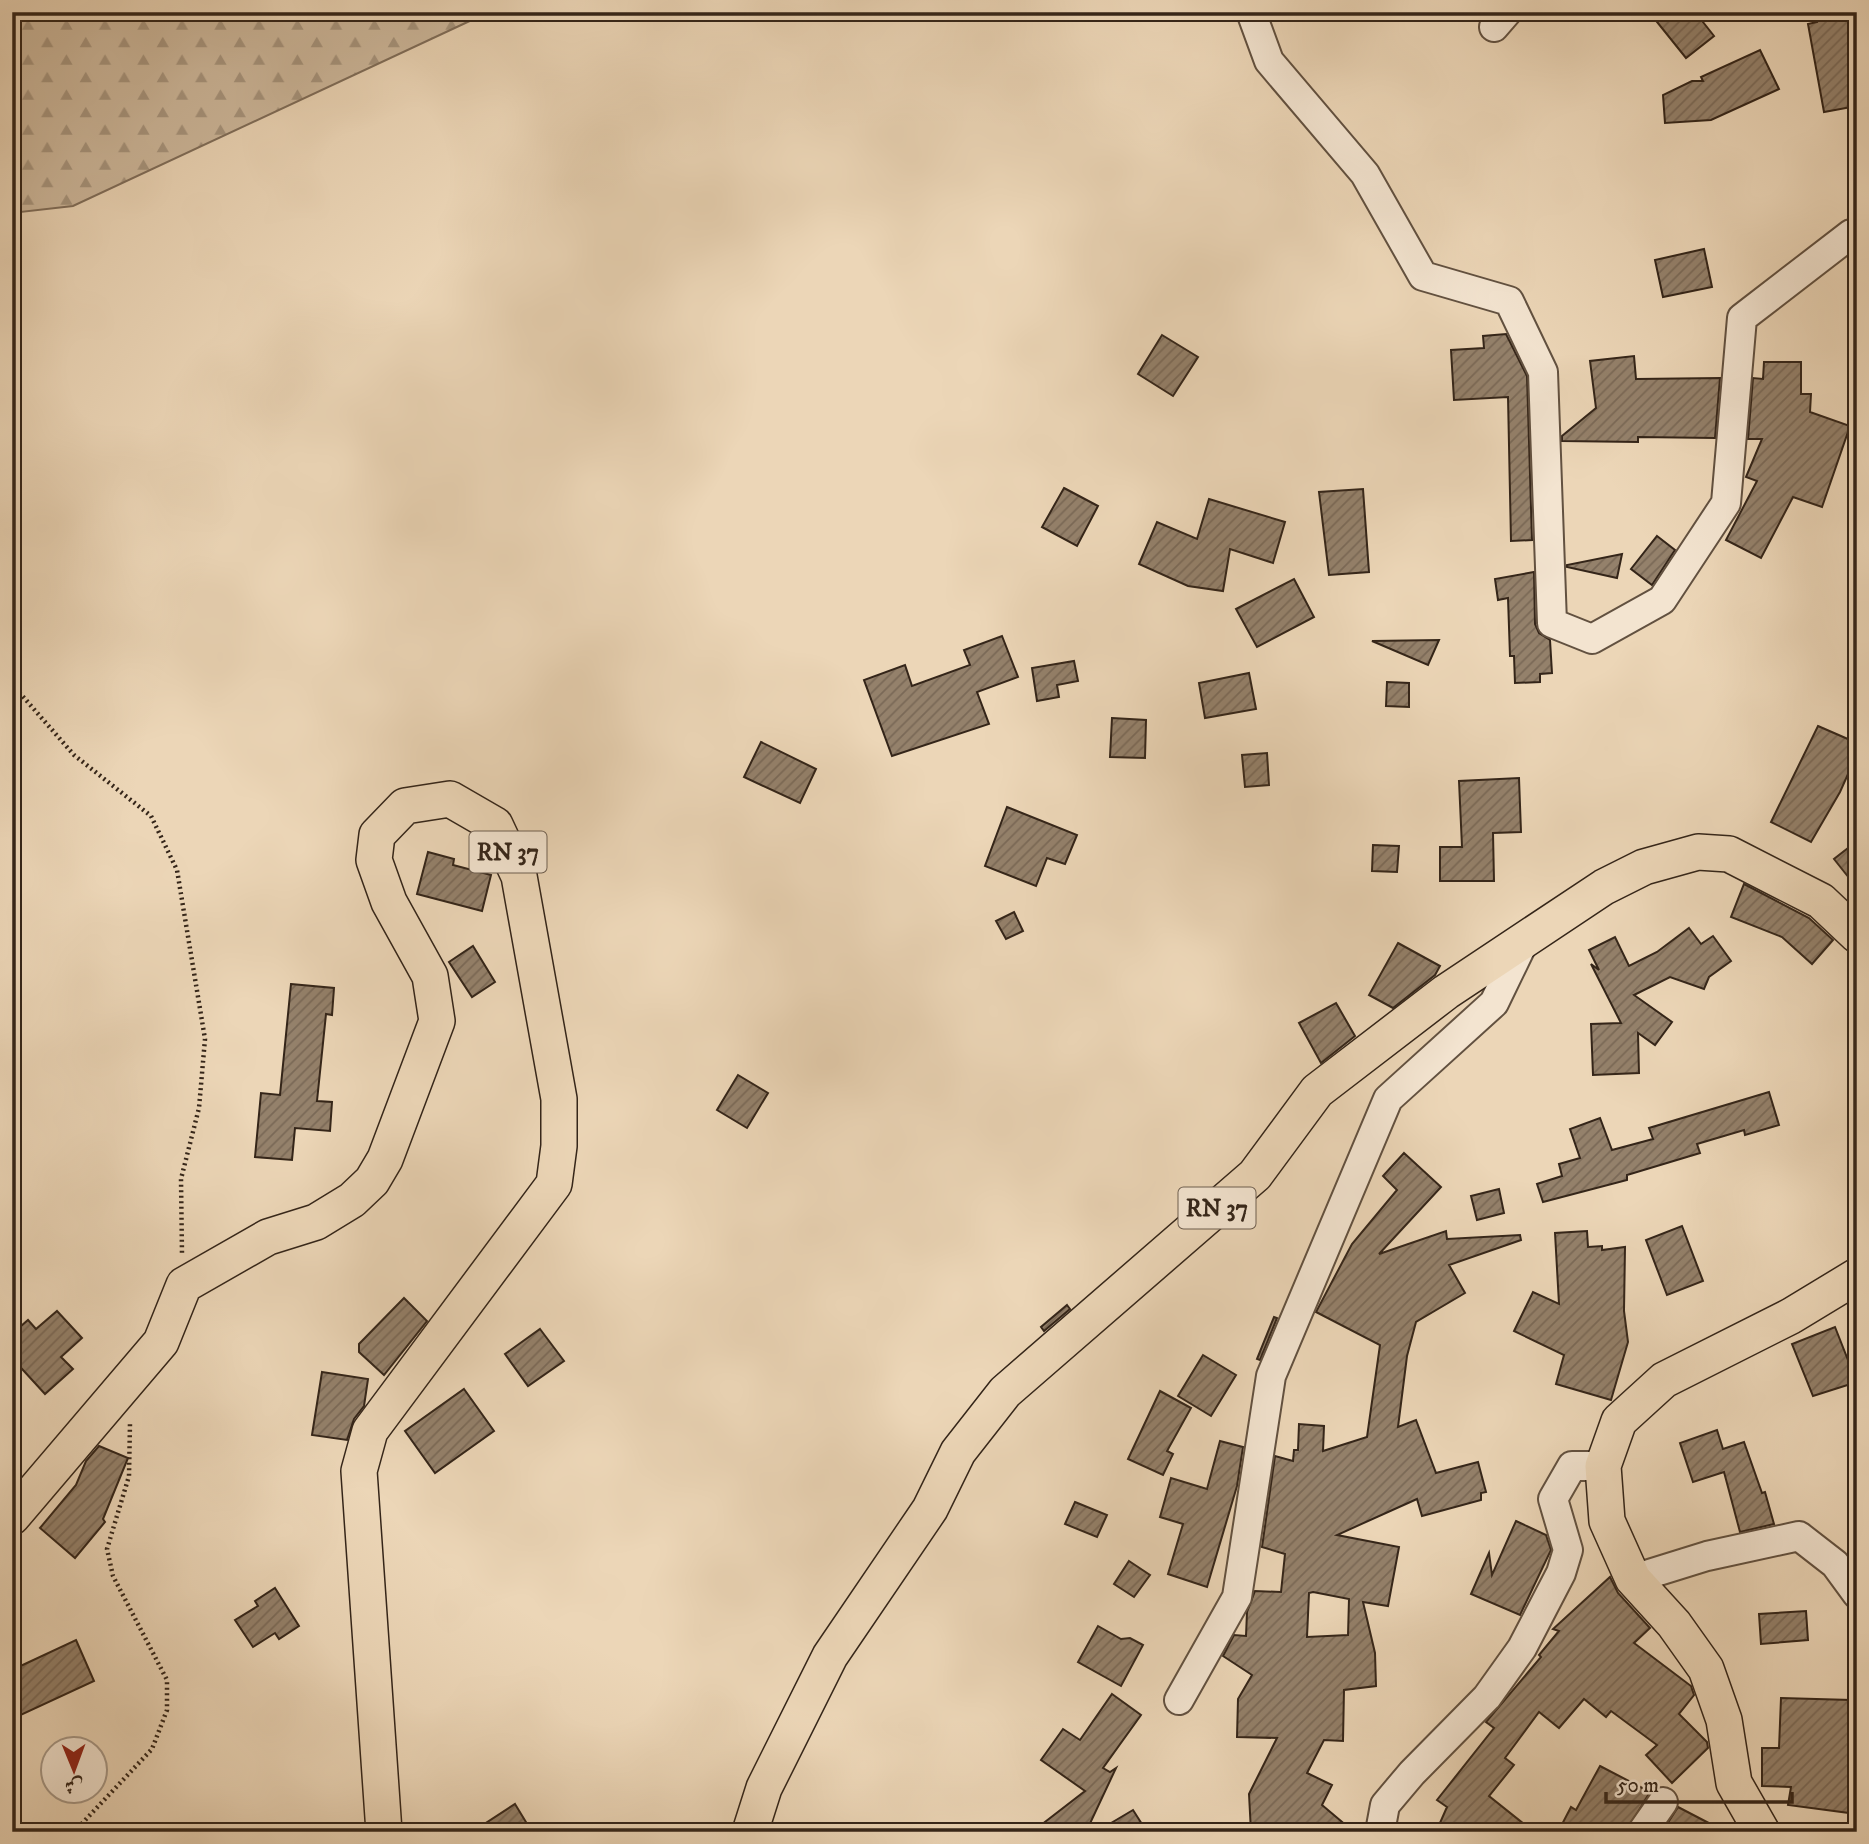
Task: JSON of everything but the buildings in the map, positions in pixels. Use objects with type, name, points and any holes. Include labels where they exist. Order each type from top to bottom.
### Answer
[{"type":"main road","name":"RN 37","points":[[184,1285],[268,1237],[316,1222],[352,1200],[372,1181],[385,1158],[437,1021],[430,976],[389,902],[374,860],[377,835],[405,806],[450,799],[495,825],[519,876],[559,1099],[559,1146],[554,1184],[370,1431],[359,1471],[384,1832]]},
{"type":"main road","name":"RN 37","points":[[750,1832],[764,1788],[830,1656],[930,1510],[958,1452],[1005,1392],[1255,1175],[1317,1091],[1446,992],[1604,887],[1644,867],[1698,852],[1729,853],[1821,901],[1857,935]]},
{"type":"main road","points":[[1762,1832],[1734,1783],[1724,1720],[1706,1669],[1674,1625],[1633,1580],[1607,1521],[1603,1466],[1619,1421],[1664,1380],[1791,1316],[1857,1276]]},
{"type":"main road","points":[[12,1517],[161,1342],[184,1285]]},
{"type":"street","points":[[1251,12],[1269,61],[1365,174],[1423,276],[1509,301],[1543,372],[1552,623],[1592,639],[1662,600],[1726,503],[1742,318],[1851,234],[1857,233]]},
{"type":"street","points":[[1180,1700],[1237,1597],[1271,1376],[1388,1099],[1494,1003],[1524,941]]},
{"type":"street","points":[[1380,1832],[1385,1805],[1412,1773],[1487,1697],[1522,1648],[1562,1573],[1568,1550],[1553,1499],[1572,1466],[1603,1466]]},
{"type":"street","points":[[1633,1580],[1707,1556],[1799,1536],[1835,1564],[1857,1594]]},
{"type":"street","points":[[1642,1832],[1664,1802]]},
{"type":"path","points":[[12,684],[74,755],[151,816],[177,870],[205,1039],[199,1108],[181,1179],[180,1236],[184,1285]]},
{"type":"path","points":[[74,1832],[152,1749],[167,1710],[167,1680],[113,1576],[107,1549],[130,1476],[131,1421]]},
{"type":"green space","points":[[12,12],[489,12],[73,206],[12,213]]}]
